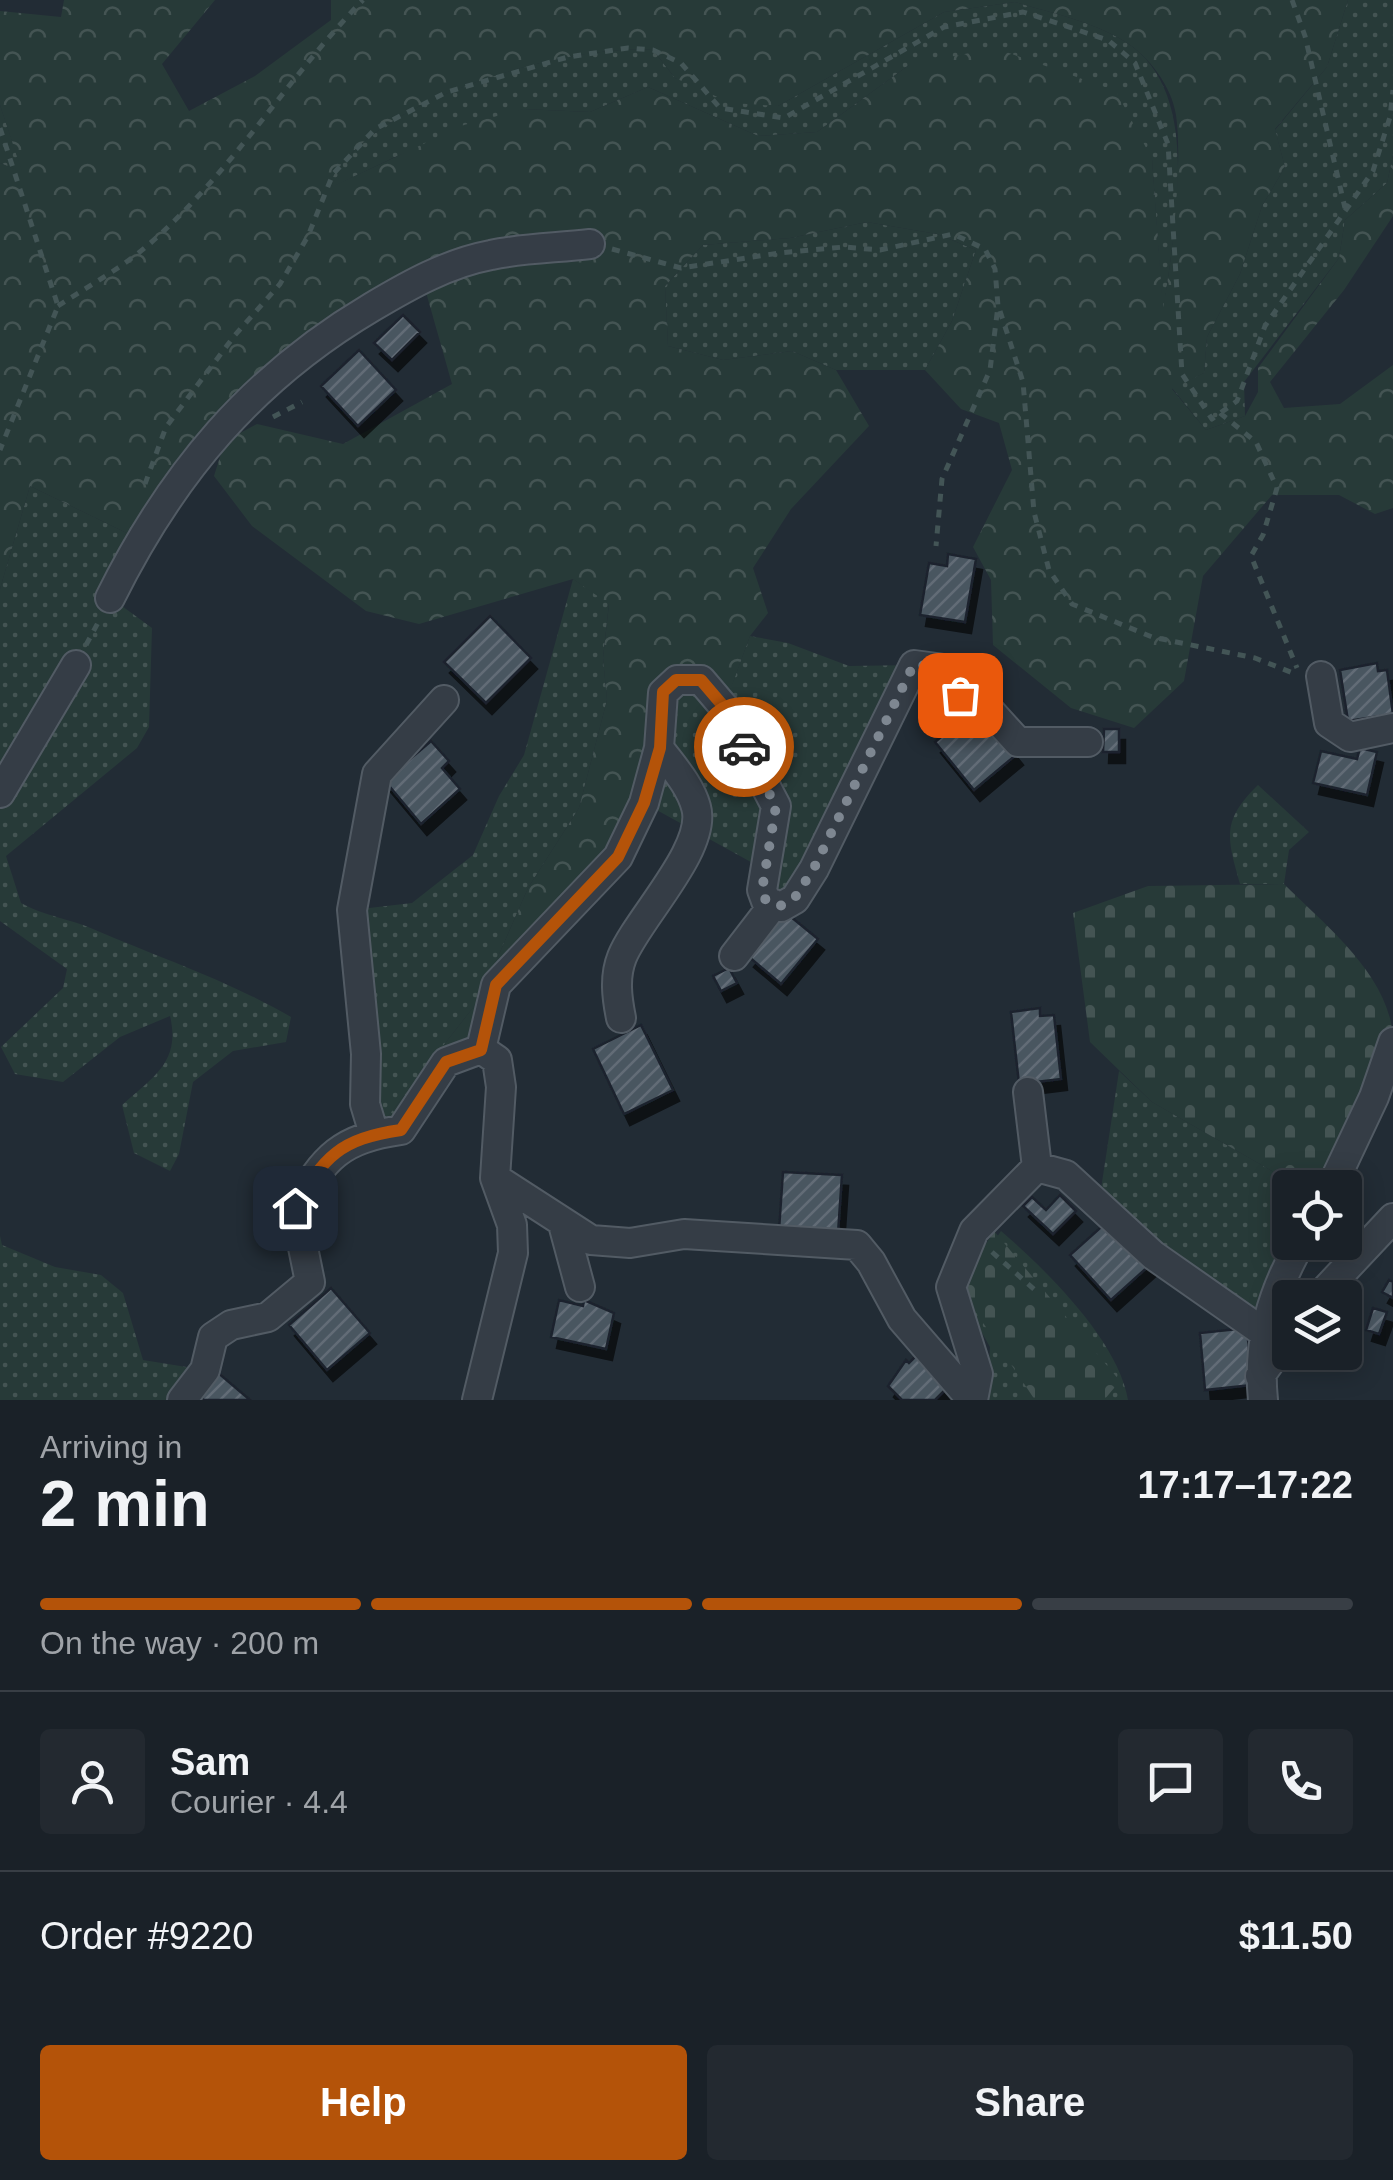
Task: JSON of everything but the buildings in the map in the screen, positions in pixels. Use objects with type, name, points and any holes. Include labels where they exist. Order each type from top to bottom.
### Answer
[{"type":"street","points":[[110,598],[140,539],[197,457],[262,384],[334,330],[422,277],[472,260],[590,244]]},
{"type":"street","points":[[481,1050],[496,985],[618,857],[644,803],[660,748],[663,692],[676,680],[701,680],[724,707],[776,806],[762,890],[766,901],[780,906],[794,899],[814,868],[914,664],[944,669],[960,695],[979,699],[1018,742],[1088,742]]},
{"type":"street","points":[[0,793],[76,666]]},
{"type":"street","points":[[1310,676],[1328,723],[1350,738],[1393,728]]},
{"type":"street","points":[[374,1134],[365,1104],[366,1054],[352,910],[377,774],[444,700]]},
{"type":"street","points":[[620,1018],[616,990],[622,958],[687,853],[698,812],[689,789],[660,748]]},
{"type":"street","points":[[734,956],[774,904]]},
{"type":"street","points":[[1339,1170],[1374,1096],[1393,1042]]},
{"type":"street","points":[[182,1400],[205,1370],[212,1337],[231,1324],[268,1317],[310,1282],[295,1208],[319,1166],[342,1145],[401,1130],[446,1062],[481,1050]]},
{"type":"street","points":[[476,1400],[513,1254],[512,1226],[496,1178],[501,1086],[497,1060],[481,1050]]},
{"type":"street","points":[[1028,1092],[1037,1167]]},
{"type":"street","points":[[973,1400],[978,1374],[951,1287],[974,1231],[1037,1167]]},
{"type":"street","points":[[1037,1167],[1066,1175],[1154,1255],[1272,1330]]},
{"type":"street","points":[[496,1178],[591,1240],[630,1243],[751,1216]]},
{"type":"street","points":[[1335,1280],[1393,1218]]},
{"type":"street","points":[[562,1224],[580,1287]]},
{"type":"street","points":[[684,1234],[856,1245],[871,1262],[902,1319],[973,1400]]},
{"type":"street","points":[[1262,1388],[1272,1351]]},
{"type":"path","points":[[0,450],[58,306],[146,248],[215,178],[329,35],[363,0]]},
{"type":"path","points":[[1292,0],[1305,36],[1345,208]]},
{"type":"path","points":[[144,493],[145,478],[166,427],[235,335],[280,284],[308,236],[333,174],[375,129],[448,92],[568,57],[628,48],[653,50],[680,63],[720,108],[784,118],[944,27],[1022,12],[1108,40],[1136,63],[1168,144],[1182,374],[1212,418],[1237,401],[1264,326],[1373,171],[1390,117],[1393,90]]},
{"type":"path","points":[[0,128],[58,306]]},
{"type":"path","points":[[590,244],[681,268],[844,246],[880,250],[953,234],[985,249],[995,269],[998,306],[990,370],[942,478],[936,546]]},
{"type":"path","points":[[998,306],[1023,382],[1034,512],[1049,570],[1072,604],[1152,637],[1255,658],[1287,674],[1310,676]]},
{"type":"path","points":[[1220,413],[1256,442],[1278,488],[1263,535],[1251,556],[1310,676]]},
{"type":"path","points":[[76,666],[110,598]]},
{"type":"path","points":[[974,1231],[1036,1291]]},
{"type":"green space","points":[[64,0],[215,0],[162,64],[189,111],[255,76],[331,20],[331,0],[1348,0],[1327,67],[1275,129],[1285,167],[1262,206],[1240,274],[1207,337],[1204,373],[1172,389],[1206,430],[1245,416],[1258,392],[1258,368],[1339,258],[1345,220],[1387,183],[1393,155],[1393,216],[1344,290],[1270,382],[1284,408],[1340,404],[1393,365],[1393,508],[1375,514],[1339,495],[1272,495],[1203,576],[1184,681],[1134,728],[1071,708],[993,645],[991,580],[973,547],[1012,470],[999,423],[961,409],[925,370],[952,321],[976,250],[937,234],[867,222],[790,238],[703,245],[665,286],[668,346],[723,360],[792,351],[836,370],[869,426],[791,509],[753,568],[768,613],[750,636],[724,707],[677,680],[644,803],[496,985],[481,1049],[374,1134],[479,1000],[528,888],[579,808],[607,700],[603,658],[609,604],[573,579],[419,624],[366,611],[252,526],[214,476],[225,441],[257,424],[343,444],[452,384],[422,278],[262,385],[139,539],[30,486],[0,589],[0,163],[22,172],[0,105],[0,11],[61,17]],"holes":[[[1015,2],[1085,23],[1124,41],[1150,64],[1170,94],[1176,115],[1178,159],[1173,239],[1163,308],[1152,159],[1116,91],[995,48],[909,65],[817,132],[758,136],[648,87],[590,112],[523,109],[464,125],[327,189],[347,158],[380,129],[471,84],[521,68],[570,57],[653,50],[675,78],[731,103],[778,106],[944,12]]]},
{"type":"green space","points":[[1348,0],[1393,0],[1393,155],[1387,183],[1345,220],[1339,258],[1244,382],[1245,416],[1206,430],[1172,388],[1204,373],[1207,337],[1240,274],[1262,206],[1285,167],[1275,130],[1327,67]]},
{"type":"green space","points":[[1015,2],[1085,23],[1124,41],[1150,64],[1166,94],[1175,129],[1178,167],[1163,316],[1152,159],[909,65],[817,132],[758,136],[648,87],[590,112],[523,109],[395,157],[326,190],[347,158],[380,130],[422,105],[520,68],[569,57],[653,50],[675,78],[778,106],[944,12]]},
{"type":"green space","points":[[0,105],[23,173],[0,163]]},
{"type":"green space","points":[[867,222],[937,234],[976,250],[952,321],[925,370],[836,370],[792,351],[723,360],[668,346],[665,286],[703,245],[790,238]]},
{"type":"green space","points":[[30,486],[139,539],[111,598],[152,628],[149,727],[137,748],[6,856],[21,903],[193,970],[291,1017],[286,1042],[233,1051],[193,1082],[179,1154],[170,1171],[134,1153],[122,1105],[154,1077],[168,1057],[172,1045],[170,1016],[120,1037],[63,1082],[15,1074],[1,1047],[63,988],[67,969],[0,921],[0,589]]},
{"type":"green space","points":[[573,579],[609,603],[603,658],[607,700],[579,808],[528,888],[479,1000],[374,1134],[352,910],[412,903],[473,855],[499,796],[524,755]]},
{"type":"green space","points":[[750,636],[788,643],[849,666],[914,665],[781,907],[767,871],[644,803],[677,680],[724,706]]},
{"type":"green space","points":[[1258,785],[1309,832],[1289,850],[1284,884],[1240,884],[1230,831],[1238,809]]},
{"type":"green space","points":[[1284,884],[1370,975],[1390,1019],[1393,1042],[1338,1170],[1272,1171],[1152,1102],[1090,1042],[1073,913],[1148,886]]},
{"type":"green space","points":[[1119,1071],[1152,1102],[1272,1171],[1272,1260],[1285,1260],[1279,1280],[1272,1280],[1272,1302],[1263,1332],[1099,1202]]},
{"type":"green space","points":[[994,1231],[1120,1381],[1104,1400],[1035,1400],[959,1287]]},
{"type":"green space","points":[[1001,1231],[1058,1286],[1095,1330],[1122,1377],[1128,1400],[987,1400],[990,1347],[960,1294]]},
{"type":"green space","points":[[0,1236],[2,1245],[55,1267],[101,1275],[123,1293],[143,1360],[205,1370],[182,1400],[0,1400]]},
{"type":"way so far","points":[[744,747],[776,806],[762,890],[766,901],[780,906],[794,899],[814,868],[914,664],[944,669],[960,695]]},
{"type":"route","points":[[295,1208],[319,1166],[342,1145],[401,1130],[446,1062],[481,1050],[496,985],[618,857],[644,803],[660,748],[663,692],[676,680],[701,680],[724,707],[744,747]]}]
